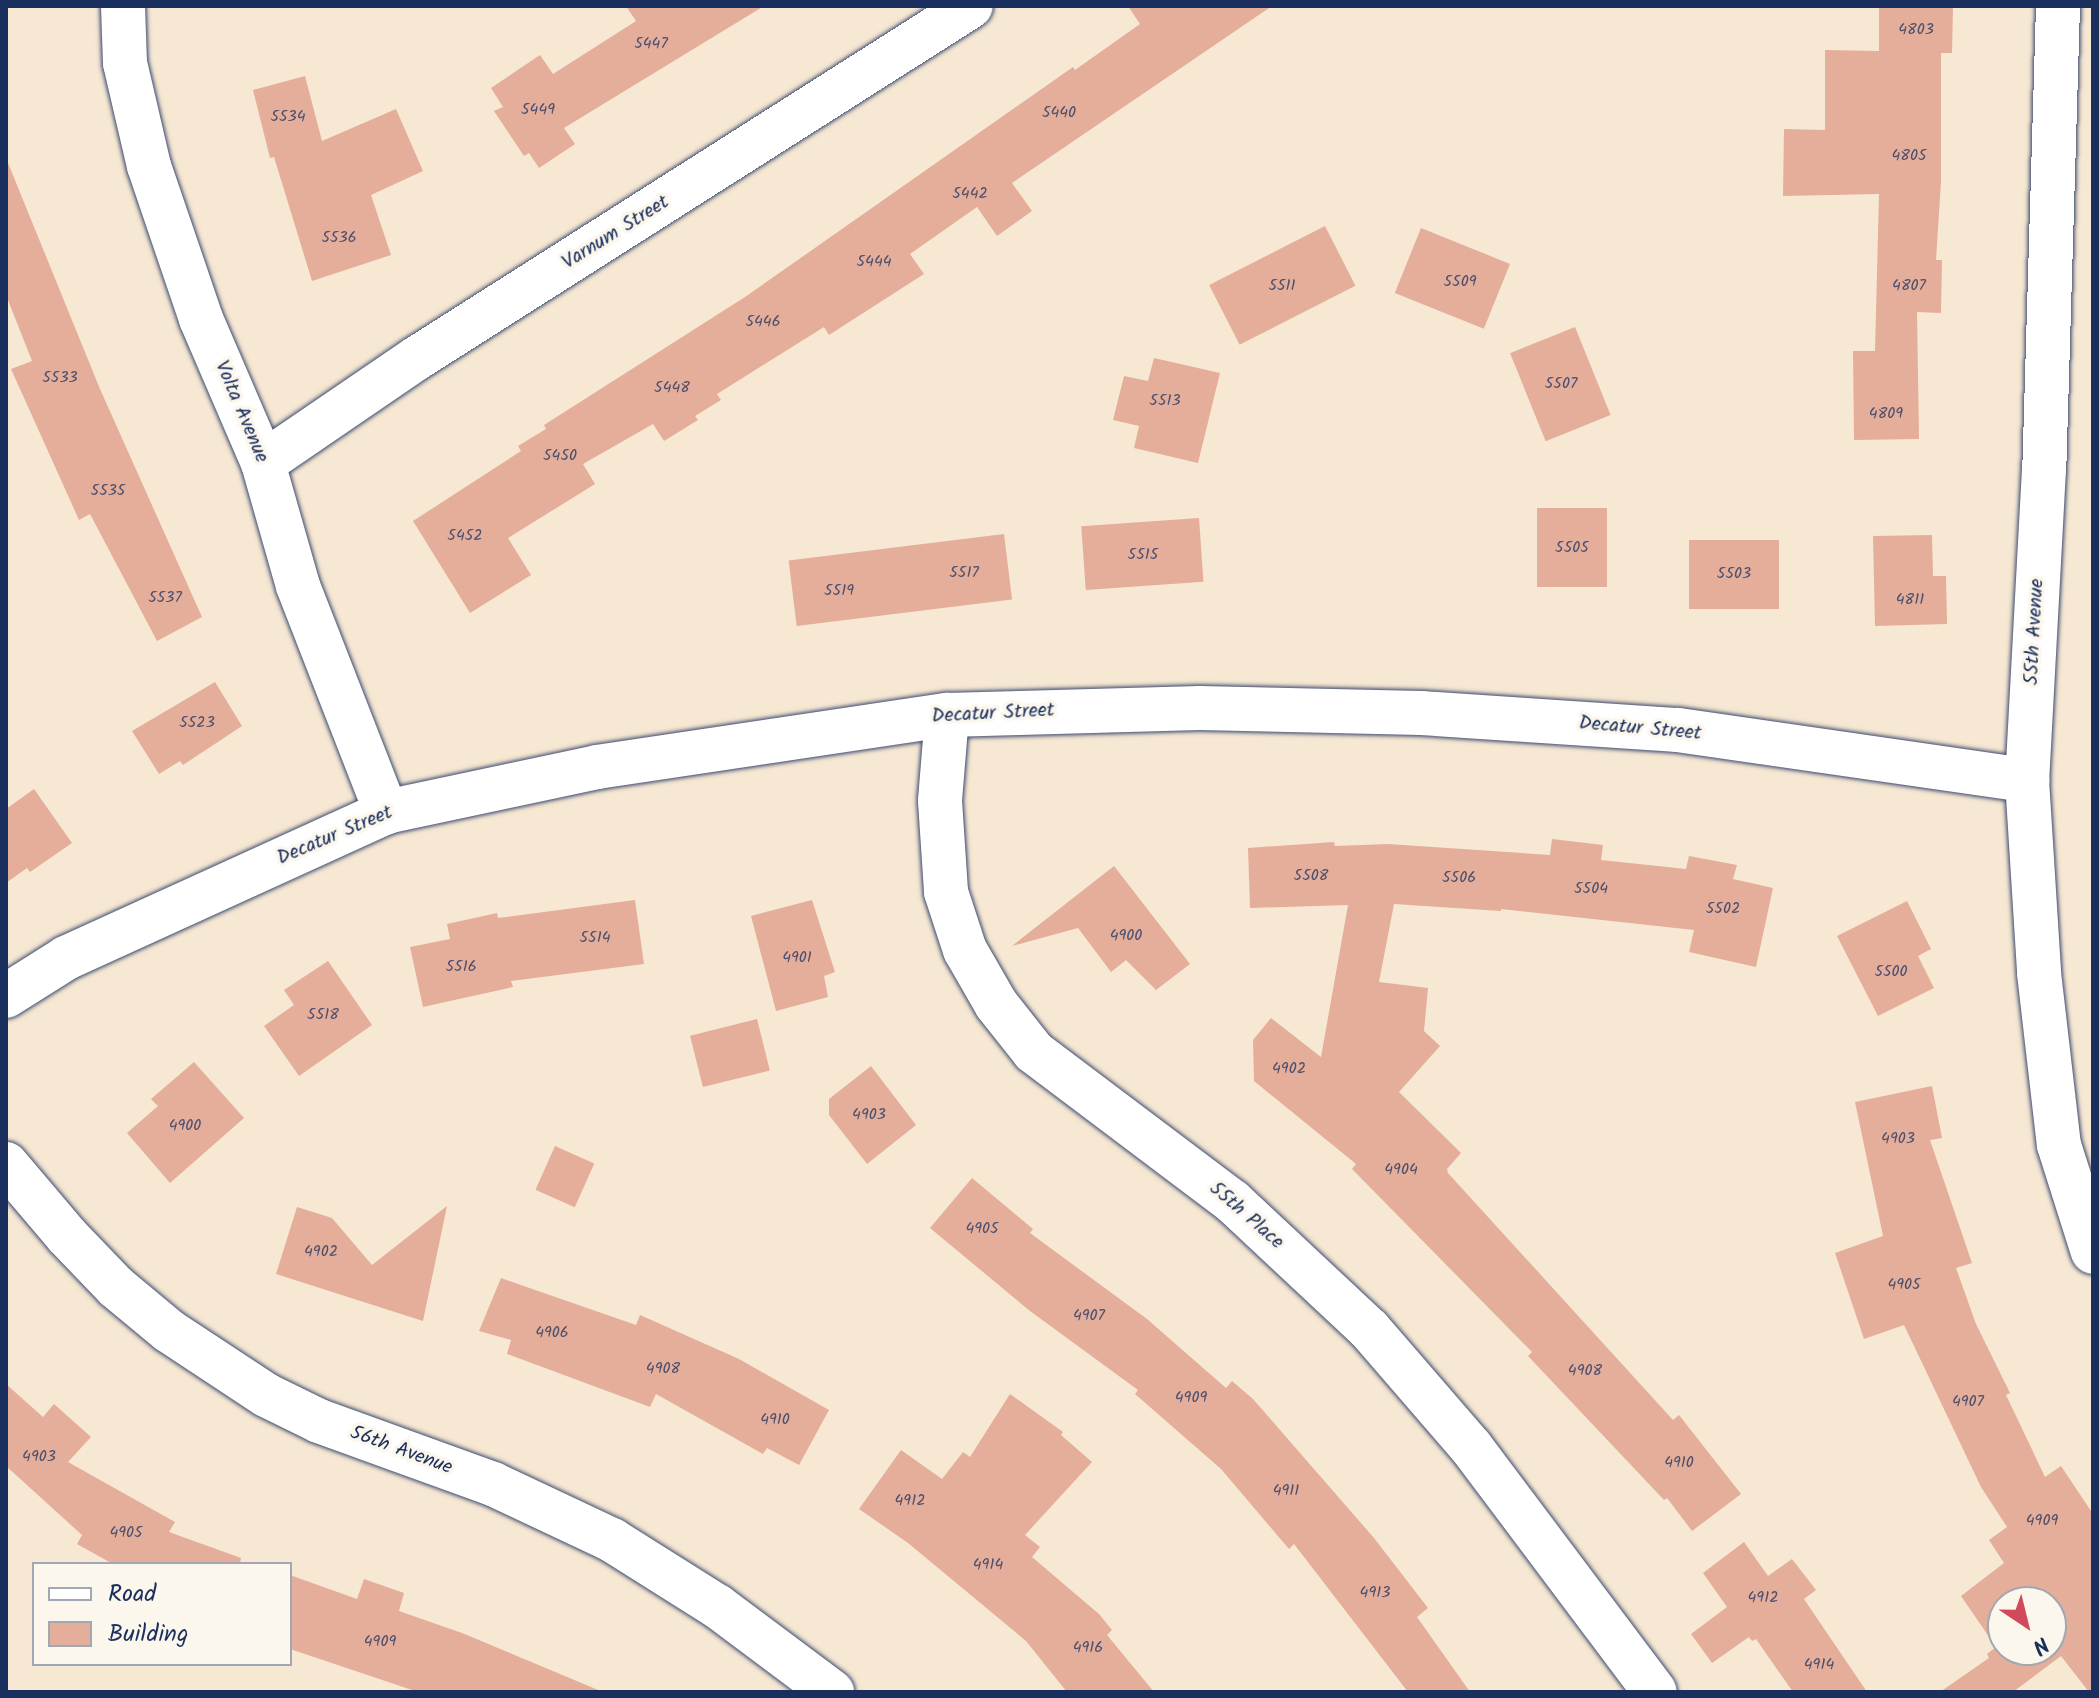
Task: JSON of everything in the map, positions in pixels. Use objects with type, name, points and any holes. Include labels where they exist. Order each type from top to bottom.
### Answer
[{"type":"street","name":"Volta Avenue","points":[[123,6],[125,63],[149,166],[201,319],[263,463],[298,586],[386,812]]},
{"type":"street","name":"Varnum Street","points":[[263,463],[417,358],[971,6]]},
{"type":"street","name":"55th Avenue","points":[[2058,6],[2044,469],[2027,780],[2039,973],[2059,1145],[2093,1252]]},
{"type":"street","name":"Decatur Street","points":[[6,996],[66,958],[386,812],[597,767],[947,715],[1200,708],[1421,713],[1678,730],[2027,780]]},
{"type":"street","name":"55th Place","points":[[947,715],[940,801],[946,892],[965,950],[996,1004],[1034,1052],[1232,1201],[1369,1329],[1471,1447],[1655,1692]]},
{"type":"street","name":"56th Avenue","points":[[6,1164],[67,1236],[116,1287],[169,1331],[266,1395],[319,1421],[493,1484],[612,1540],[717,1606],[832,1692]]},
{"type":"building","points":[[626,6],[764,6],[564,128],[575,144],[539,168],[529,153],[524,156],[494,111],[503,107],[491,88],[540,55],[553,74],[636,21]]},
{"type":"building","points":[[1128,6],[1272,6],[1012,183],[1032,211],[997,236],[977,207],[910,254],[924,274],[829,335],[824,327],[717,394],[721,400],[695,416],[698,420],[664,441],[653,424],[583,464],[595,484],[508,538],[531,575],[470,613],[413,521],[521,451],[518,446],[546,429],[544,425],[745,297],[1073,67],[1075,70],[1140,24]]},
{"type":"building","points":[[1879,6],[1953,6],[1952,53],[1941,53],[1941,182],[1936,260],[1942,260],[1941,313],[1917,312],[1919,439],[1854,440],[1853,351],[1875,351],[1879,194],[1783,196],[1784,129],[1825,130],[1825,50],[1879,51]]},
{"type":"building","points":[[305,76],[322,141],[396,109],[423,171],[371,195],[391,255],[312,281],[274,157],[270,158],[253,90]]},
{"type":"building","points":[[8,163],[100,389],[202,617],[157,641],[90,514],[79,520],[11,369],[32,361],[6,295]]},
{"type":"building","points":[[1325,226],[1355,286],[1240,345],[1209,285]]},
{"type":"building","points":[[1421,228],[1510,264],[1484,329],[1395,293]]},
{"type":"building","points":[[1575,327],[1611,415],[1546,441],[1510,353]]},
{"type":"building","points":[[1154,358],[1220,373],[1198,463],[1134,448],[1139,426],[1113,420],[1124,376],[1148,381]]},
{"type":"building","points":[[1537,508],[1607,508],[1607,587],[1537,587]]},
{"type":"building","points":[[1199,518],[1203,582],[1086,590],[1081,526]]},
{"type":"building","points":[[1004,534],[1012,600],[797,626],[789,560]]},
{"type":"building","points":[[1932,535],[1933,576],[1946,576],[1947,624],[1875,626],[1873,536]]},
{"type":"building","points":[[1689,540],[1779,540],[1779,609],[1689,609]]},
{"type":"building","points":[[215,682],[242,726],[183,765],[180,761],[159,774],[132,731]]},
{"type":"building","points":[[34,789],[72,843],[30,872],[27,868],[6,883],[6,809]]},
{"type":"building","points":[[1552,839],[1603,845],[1601,860],[1686,869],[1689,856],[1737,865],[1733,879],[1773,888],[1756,967],[1689,952],[1694,930],[1501,909],[1394,904],[1379,982],[1428,988],[1424,1031],[1440,1046],[1399,1092],[1461,1153],[1447,1169],[1448,1173],[1673,1420],[1679,1415],[1741,1494],[1692,1531],[1667,1498],[1664,1500],[1528,1356],[1532,1352],[1352,1169],[1356,1164],[1254,1081],[1253,1040],[1271,1018],[1321,1057],[1348,905],[1250,908],[1248,848],[1334,842],[1335,846],[1388,844],[1550,855]]},
{"type":"building","points":[[1114,866],[1190,964],[1156,990],[1126,960],[1111,972],[1078,928],[1012,946]]},
{"type":"building","points":[[635,900],[644,964],[511,981],[513,987],[423,1007],[410,947],[450,939],[447,924],[497,913],[498,918]]},
{"type":"building","points":[[812,900],[835,972],[824,976],[828,997],[776,1011],[751,916]]},
{"type":"building","points":[[1907,901],[1931,949],[1918,956],[1934,988],[1878,1016],[1837,936]]},
{"type":"building","points":[[328,961],[372,1025],[299,1076],[264,1026],[294,1005],[284,990]]},
{"type":"building","points":[[757,1019],[770,1070],[703,1087],[690,1036]]},
{"type":"building","points":[[194,1062],[244,1118],[170,1183],[127,1133],[158,1106],[151,1099]]},
{"type":"building","points":[[871,1066],[916,1125],[867,1164],[829,1115],[829,1099]]},
{"type":"building","points":[[1932,1086],[1942,1138],[1930,1140],[1972,1263],[1956,1268],[1976,1324],[2010,1393],[2006,1395],[2045,1477],[2061,1466],[2093,1514],[2093,1692],[2089,1692],[2067,1664],[2067,1586],[1987,1586],[1987,1634],[1961,1596],[2004,1563],[1989,1540],[2007,1527],[1981,1487],[1904,1325],[1864,1339],[1835,1253],[1883,1236],[1855,1102]]},
{"type":"building","points":[[555,1146],[594,1163],[575,1207],[535,1190]]},
{"type":"building","points":[[972,1178],[1033,1229],[1030,1233],[1147,1319],[1226,1388],[1232,1381],[1253,1399],[1374,1538],[1428,1608],[1417,1617],[1470,1692],[1408,1692],[1294,1544],[1289,1549],[1221,1469],[1135,1394],[1138,1390],[1030,1311],[930,1228]]},
{"type":"building","points":[[447,1206],[423,1321],[276,1274],[297,1207],[332,1218],[372,1265]]},
{"type":"building","points":[[501,1278],[636,1325],[640,1315],[739,1359],[829,1410],[799,1465],[767,1448],[763,1454],[656,1394],[650,1407],[507,1354],[511,1340],[479,1331]]},
{"type":"building","points":[[6,1384],[43,1417],[54,1404],[91,1437],[68,1462],[175,1522],[169,1532],[241,1558],[240,1562],[109,1562],[77,1544],[82,1535],[6,1466]]},
{"type":"building","points":[[1010,1394],[1063,1432],[1061,1435],[1092,1462],[1025,1535],[1040,1547],[1032,1557],[1099,1614],[1112,1630],[1107,1635],[1154,1692],[1067,1692],[1026,1641],[908,1543],[859,1509],[901,1450],[942,1479],[963,1452],[970,1457]]},
{"type":"building","points":[[1744,1542],[1768,1576],[1792,1559],[1816,1590],[1804,1599],[1867,1692],[1793,1692],[1756,1639],[1752,1641],[1749,1637],[1712,1663],[1691,1634],[1727,1607],[1703,1573]]},
{"type":"building","points":[[292,1576],[357,1599],[364,1579],[404,1593],[399,1611],[462,1633],[603,1692],[418,1692],[292,1650]]},
{"type":"building","points":[[1987,1659],[1987,1666],[2048,1666],[2013,1692],[1940,1692]]}]
